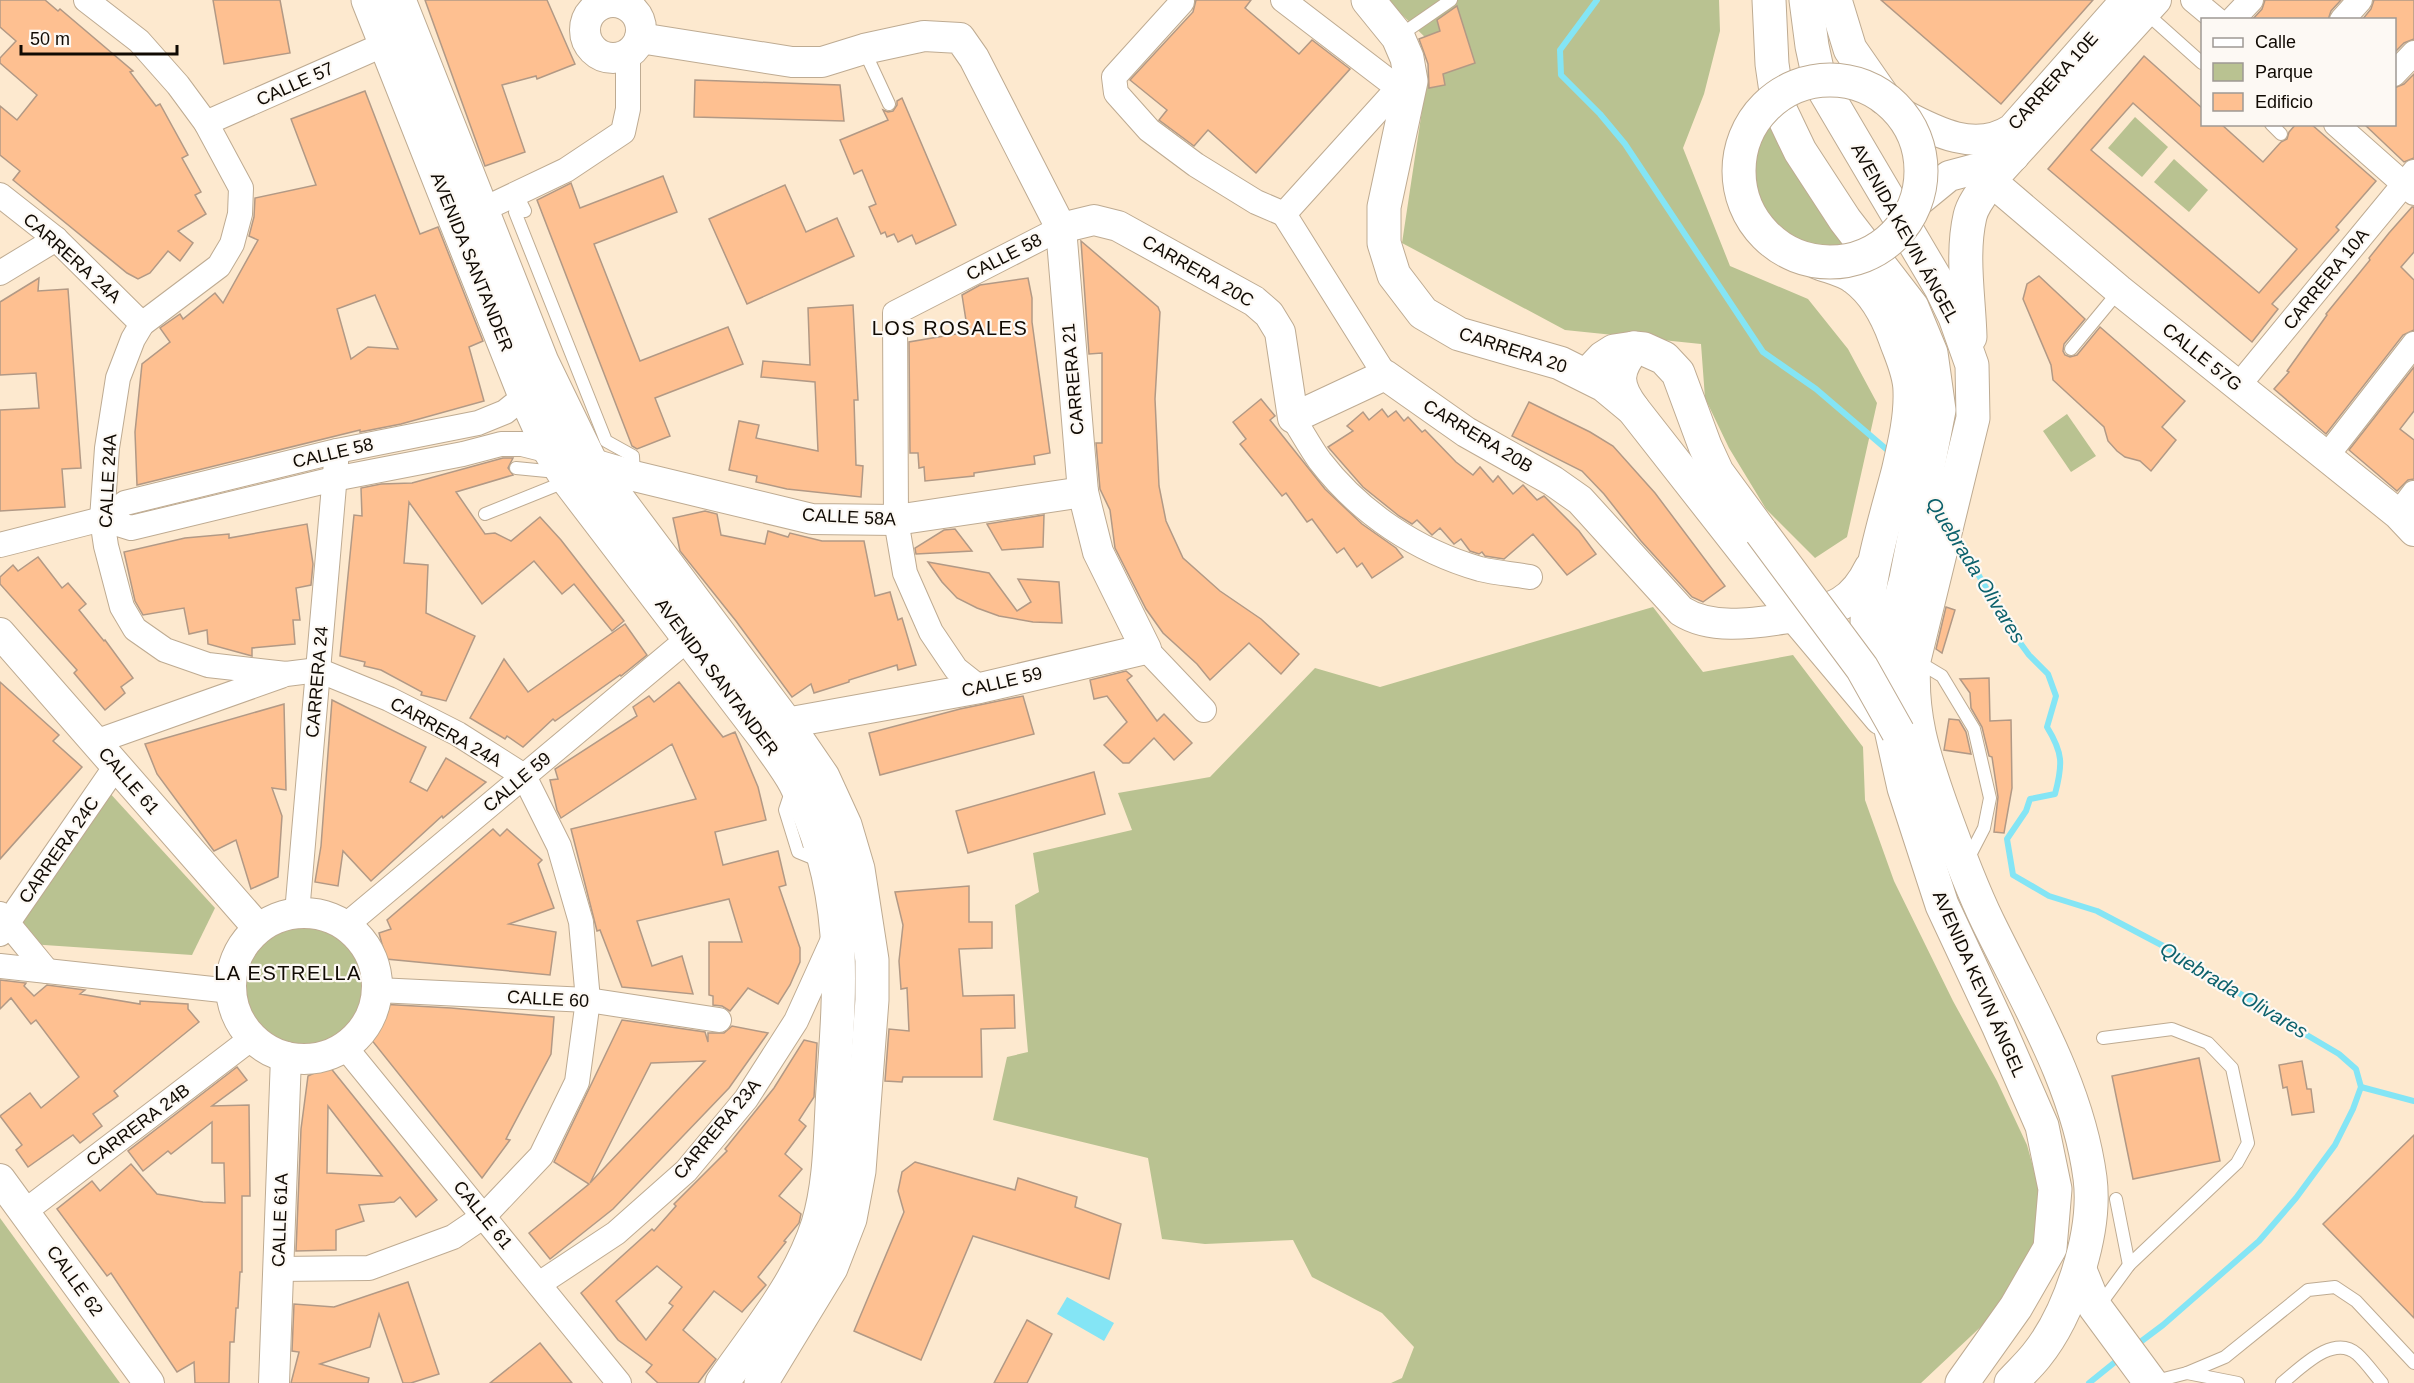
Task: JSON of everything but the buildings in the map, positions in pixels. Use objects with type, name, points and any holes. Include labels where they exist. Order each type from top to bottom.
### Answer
[{"type":"main road","name":"AVENIDA SANTANDER","points":[[368,0],[525,396],[568,467],[688,638],[765,738],[795,782],[816,831],[826,864],[838,927],[839,995],[827,1180],[818,1224],[804,1257],[777,1304],[722,1383]]},
{"type":"main road","name":"AVENIDA SANTANDER","points":[[399,0],[542,362],[568,467],[786,723],[823,777],[845,825],[858,869],[872,960],[872,999],[859,1171],[850,1219],[831,1268],[761,1383]]},
{"type":"main road","name":"CARRERA 20","points":[[1368,0],[1398,37],[1407,58],[1411,81],[1384,207],[1384,243],[1395,275],[1423,313],[1458,334],[1560,363],[1587,375],[1633,408],[1796,617],[1892,727]]},
{"type":"main road","points":[[1749,0],[1765,105]]},
{"type":"main road","name":"AVENIDA KEVIN ÁNGEL","points":[[1769,0],[1772,64],[1778,105],[1800,151],[1845,220],[1912,307],[1931,353],[1939,410],[1921,572],[1912,693],[1920,743],[1964,866],[2067,1086],[2081,1131],[2090,1180],[2089,1227],[2080,1270],[2059,1319],[2037,1355],[2011,1383]]},
{"type":"main road","name":"AVENIDA KEVIN ÁNGEL","points":[[1806,0],[1820,83],[1941,288],[1955,317],[1972,365],[1973,418],[1921,572],[1886,653],[1885,695],[1904,788],[1942,905],[2042,1126],[2055,1189],[2050,1248],[2016,1307],[1962,1383]]},
{"type":"main road","points":[[1817,262],[1848,261],[1877,250],[1901,230],[1916,203],[1922,172],[1917,141],[1850,49],[1834,0]]},
{"type":"main road","points":[[1892,727],[1878,693],[1868,654],[1869,598],[1874,563],[1905,443],[1910,390],[1906,367],[1892,330],[1873,295],[1854,277],[1788,253],[1764,235],[1747,210],[1738,181],[1740,150],[1749,126],[1765,105],[1786,89],[1811,81],[1837,79],[1863,85],[1893,106]]},
{"type":"main road","points":[[1972,365],[1967,269],[1970,216],[1986,163]]},
{"type":"main road","points":[[1633,408],[1623,395],[1619,378],[1623,361],[1634,348]]},
{"type":"main road","points":[[1587,375],[1603,358],[1614,351],[1634,348],[1664,358],[1678,373],[1705,446],[1718,472],[1862,668],[1892,727],[1905,747],[1949,874],[2045,1039]]},
{"type":"main road","points":[[1796,617],[1831,610],[1846,602],[1858,591],[1874,563]]},
{"type":"main road","points":[[2080,1270],[2098,1311],[2147,1376]]},
{"type":"main road","points":[[2059,1319],[2098,1311]]},
{"type":"street","points":[[86,0],[139,41],[178,85],[206,123],[241,188],[240,214],[232,244],[219,266],[142,324]]},
{"type":"street","points":[[1180,0],[1182,2],[1114,76],[1116,93],[1149,130],[1196,165],[1256,202],[1284,214],[1398,88],[1284,0]]},
{"type":"street","points":[[2193,0],[2215,18]]},
{"type":"street","points":[[2234,18],[2251,0]]},
{"type":"street","points":[[2344,18],[2360,0]]},
{"type":"street","points":[[482,210],[566,170],[622,132],[628,109],[634,46],[642,29],[639,19],[627,5],[608,2],[598,6],[584,6],[587,21],[585,30],[593,48],[609,57],[619,57],[634,46],[792,62],[822,62],[864,49]]},
{"type":"street","name":"CARRERA 10E","points":[[1986,163],[1999,137],[2012,129],[2142,4]]},
{"type":"street","name":"CARRERA 10E","points":[[1916,203],[1949,176],[2014,156],[2142,4]]},
{"type":"street","name":"CARRERA 21","points":[[864,49],[924,36],[960,38],[974,58],[1061,228],[1083,492],[1098,552],[1146,648],[1204,710]]},
{"type":"street","name":"CALLE 57","points":[[206,123],[385,44]]},
{"type":"street","points":[[2396,72],[2414,53]]},
{"type":"street","name":"CARRERA 10E","points":[[1893,106],[1929,128],[1965,140],[1986,163]]},
{"type":"street","points":[[2342,126],[2410,183]]},
{"type":"street","name":"CALLE 57G","points":[[1986,163],[2119,290],[2326,457],[2409,513]]},
{"type":"street","name":"CARRERA 10A","points":[[2238,386],[2410,183]]},
{"type":"street","name":"CARRERA 24A","points":[[0,195],[56,239],[142,324]]},
{"type":"street","name":"CARRERA 20B","points":[[1284,214],[1386,375],[1466,432],[1553,481],[1580,500],[1682,611],[1695,620],[1708,622],[1767,621],[1796,617]]},
{"type":"street","name":"CALLE 58","points":[[896,520],[895,313],[1061,228],[1094,220],[1118,226]]},
{"type":"street","name":"CARRERA 20C","points":[[1118,226],[1254,302],[1269,314],[1280,332],[1293,418],[1326,468],[1352,497],[1391,528],[1434,553],[1481,569],[1530,577]]},
{"type":"street","points":[[0,273],[56,239]]},
{"type":"street","name":"CALLE 24A","points":[[142,324],[133,339],[118,378],[107,448],[102,519],[106,546],[122,606],[135,629],[165,650],[208,665],[286,674],[318,670]]},
{"type":"street","points":[[2326,457],[2414,344]]},
{"type":"street","name":"CALLE 58","points":[[0,546],[102,519],[125,503],[337,451],[478,423],[505,412],[525,396],[542,362]]},
{"type":"street","points":[[1293,418],[1386,375]]},
{"type":"street","name":"CALLE 58","points":[[102,519],[131,528],[334,479],[463,454],[501,444],[522,444],[568,467]]},
{"type":"street","name":"CARRERA 24","points":[[297,913],[337,451]]},
{"type":"street","name":"CALLE 58A","points":[[568,467],[634,476],[812,519],[896,520],[1083,492]]},
{"type":"street","points":[[896,520],[905,573],[931,632],[956,669],[980,688]]},
{"type":"street","name":"CALLE 61","points":[[0,633],[258,928]]},
{"type":"street","name":"CALLE 59","points":[[345,926],[688,638]]},
{"type":"street","name":"CALLE 59","points":[[786,723],[980,688],[1146,648]]},
{"type":"street","points":[[208,665],[217,683],[215,694],[209,702]]},
{"type":"street","name":"CARRERA 24A","points":[[278,1269],[369,1268],[453,1237],[484,1216],[541,1156],[577,1082],[588,1000],[581,922],[559,846],[524,776],[458,734],[389,699],[318,670]]},
{"type":"street","points":[[95,742],[286,674]]},
{"type":"street","name":"CARRERA 24C","points":[[2,924],[116,766]]},
{"type":"street","points":[[297,913],[314,914],[330,918],[345,926],[358,938],[369,954],[375,971],[377,990],[374,1007],[367,1023],[358,1036],[345,1047],[317,1058],[286,1058],[268,1050],[252,1038],[238,1016],[231,991],[232,971],[238,953],[258,928],[283,916],[297,913]]},
{"type":"street","points":[[2,924],[47,971]]},
{"type":"street","name":"CARRERA 23A","points":[[539,1284],[616,1233],[686,1171],[746,1099],[796,1021],[838,927]]},
{"type":"street","points":[[0,966],[231,991]]},
{"type":"street","name":"CALLE 60","points":[[377,990],[588,1000],[719,1020]]},
{"type":"street","name":"CARRERA 24B","points":[[24,1212],[252,1038]]},
{"type":"street","name":"CALLE 61","points":[[345,1047],[620,1383]]},
{"type":"street","name":"CALLE 61A","points":[[274,1383],[286,1058]]},
{"type":"street","name":"CALLE 62","points":[[0,1179],[149,1383]]},
{"type":"lane","points":[[1398,37],[1451,0]]},
{"type":"lane","points":[[2142,4],[2201,62]]},
{"type":"lane","points":[[864,49],[889,104]]},
{"type":"lane","points":[[2273,126],[2282,134]]},
{"type":"lane","points":[[517,195],[525,211],[515,212],[606,441],[633,456],[634,476]]},
{"type":"lane","points":[[2071,349],[2119,290]]},
{"type":"lane","points":[[463,454],[486,461]]},
{"type":"lane","points":[[516,468],[568,467]]},
{"type":"lane","points":[[485,514],[568,467]]},
{"type":"lane","points":[[1914,660],[1942,676],[1974,729],[1990,798],[1984,828],[1964,866]]},
{"type":"lane","points":[[2098,1311],[2129,1265],[2237,1163],[2247,1143],[2232,1068],[2208,1043],[2172,1029],[2103,1038]]},
{"type":"lane","points":[[2116,1199],[2129,1265]]},
{"type":"lane","points":[[2187,1373],[2225,1357],[2308,1290],[2335,1287],[2356,1301],[2414,1363]]},
{"type":"lane","points":[[2282,1383],[2325,1350],[2339,1348],[2355,1352],[2382,1383]]},
{"type":"lane","points":[[2147,1376],[2187,1373],[2238,1383]]},
{"type":"green space","points":[[1387,0],[1719,0],[1720,31],[1704,94],[1683,148],[1730,266],[1808,299],[1848,349],[1877,403],[1847,537],[1815,558],[1766,509],[1729,448],[1705,398],[1701,344],[1565,330],[1402,243],[1432,44]]},
{"type":"green space","points":[[2135,117],[2168,147],[2142,177],[2108,148]]},
{"type":"green space","points":[[1772,121],[1852,244],[1832,249],[1813,249],[1795,244],[1780,235],[1768,222],[1759,206],[1754,187],[1753,167],[1758,139]]},
{"type":"green space","points":[[2174,159],[2208,190],[2189,212],[2154,182]]},
{"type":"green space","points":[[2067,414],[2096,456],[2071,472],[2043,431]]},
{"type":"green space","points":[[1653,607],[1703,672],[1793,655],[1863,747],[1865,800],[1894,881],[1953,1001],[1997,1081],[2027,1145],[2040,1192],[2034,1252],[2004,1305],[1921,1383],[1391,1383],[1402,1378],[1414,1347],[1382,1313],[1312,1277],[1293,1240],[1205,1244],[1162,1239],[1148,1158],[993,1120],[1007,1057],[1028,1052],[1015,905],[1039,892],[1033,853],[1132,830],[1118,793],[1210,777],[1315,668],[1380,687]]},
{"type":"green space","points":[[107,790],[215,908],[192,955],[0,942]]},
{"type":"green space","points":[[303,927],[326,931],[345,944],[358,963],[362,986],[358,1009],[345,1028],[326,1041],[303,1045],[280,1041],[261,1028],[248,1009],[244,986],[248,963],[261,944],[280,931]]},
{"type":"green space","points":[[0,1218],[120,1383],[0,1383]]},
{"type":"water","points":[[1067,1297],[1114,1323],[1104,1341],[1057,1314]]},
{"type":"waterway","name":"Quebrada Olivares","points":[[1597,0],[1560,50],[1561,75],[1600,114],[1625,144],[1763,352],[1816,389],[1892,454]]},
{"type":"waterway","name":"Quebrada Olivares","points":[[1957,538],[2010,629],[2029,655],[2048,674],[2056,696],[2047,727],[2059,752],[2058,784],[2055,794],[2030,799],[2026,811],[2007,839],[2013,875],[2049,896],[2097,911],[2186,958],[2268,1012],[2339,1054],[2356,1069],[2361,1087],[2335,1145],[2296,1198],[2259,1241],[2163,1325],[2135,1346]]},
{"type":"waterway","name":"Quebrada Olivares","points":[[2361,1087],[2414,1101]]},
{"type":"waterway","name":"Quebrada Olivares","points":[[2089,1383],[2120,1358]]},
{"type":"district","name":"LOS ROSALES","points":[[950,328]]},
{"type":"district","name":"LA ESTRELLA","points":[[288,973]]}]
